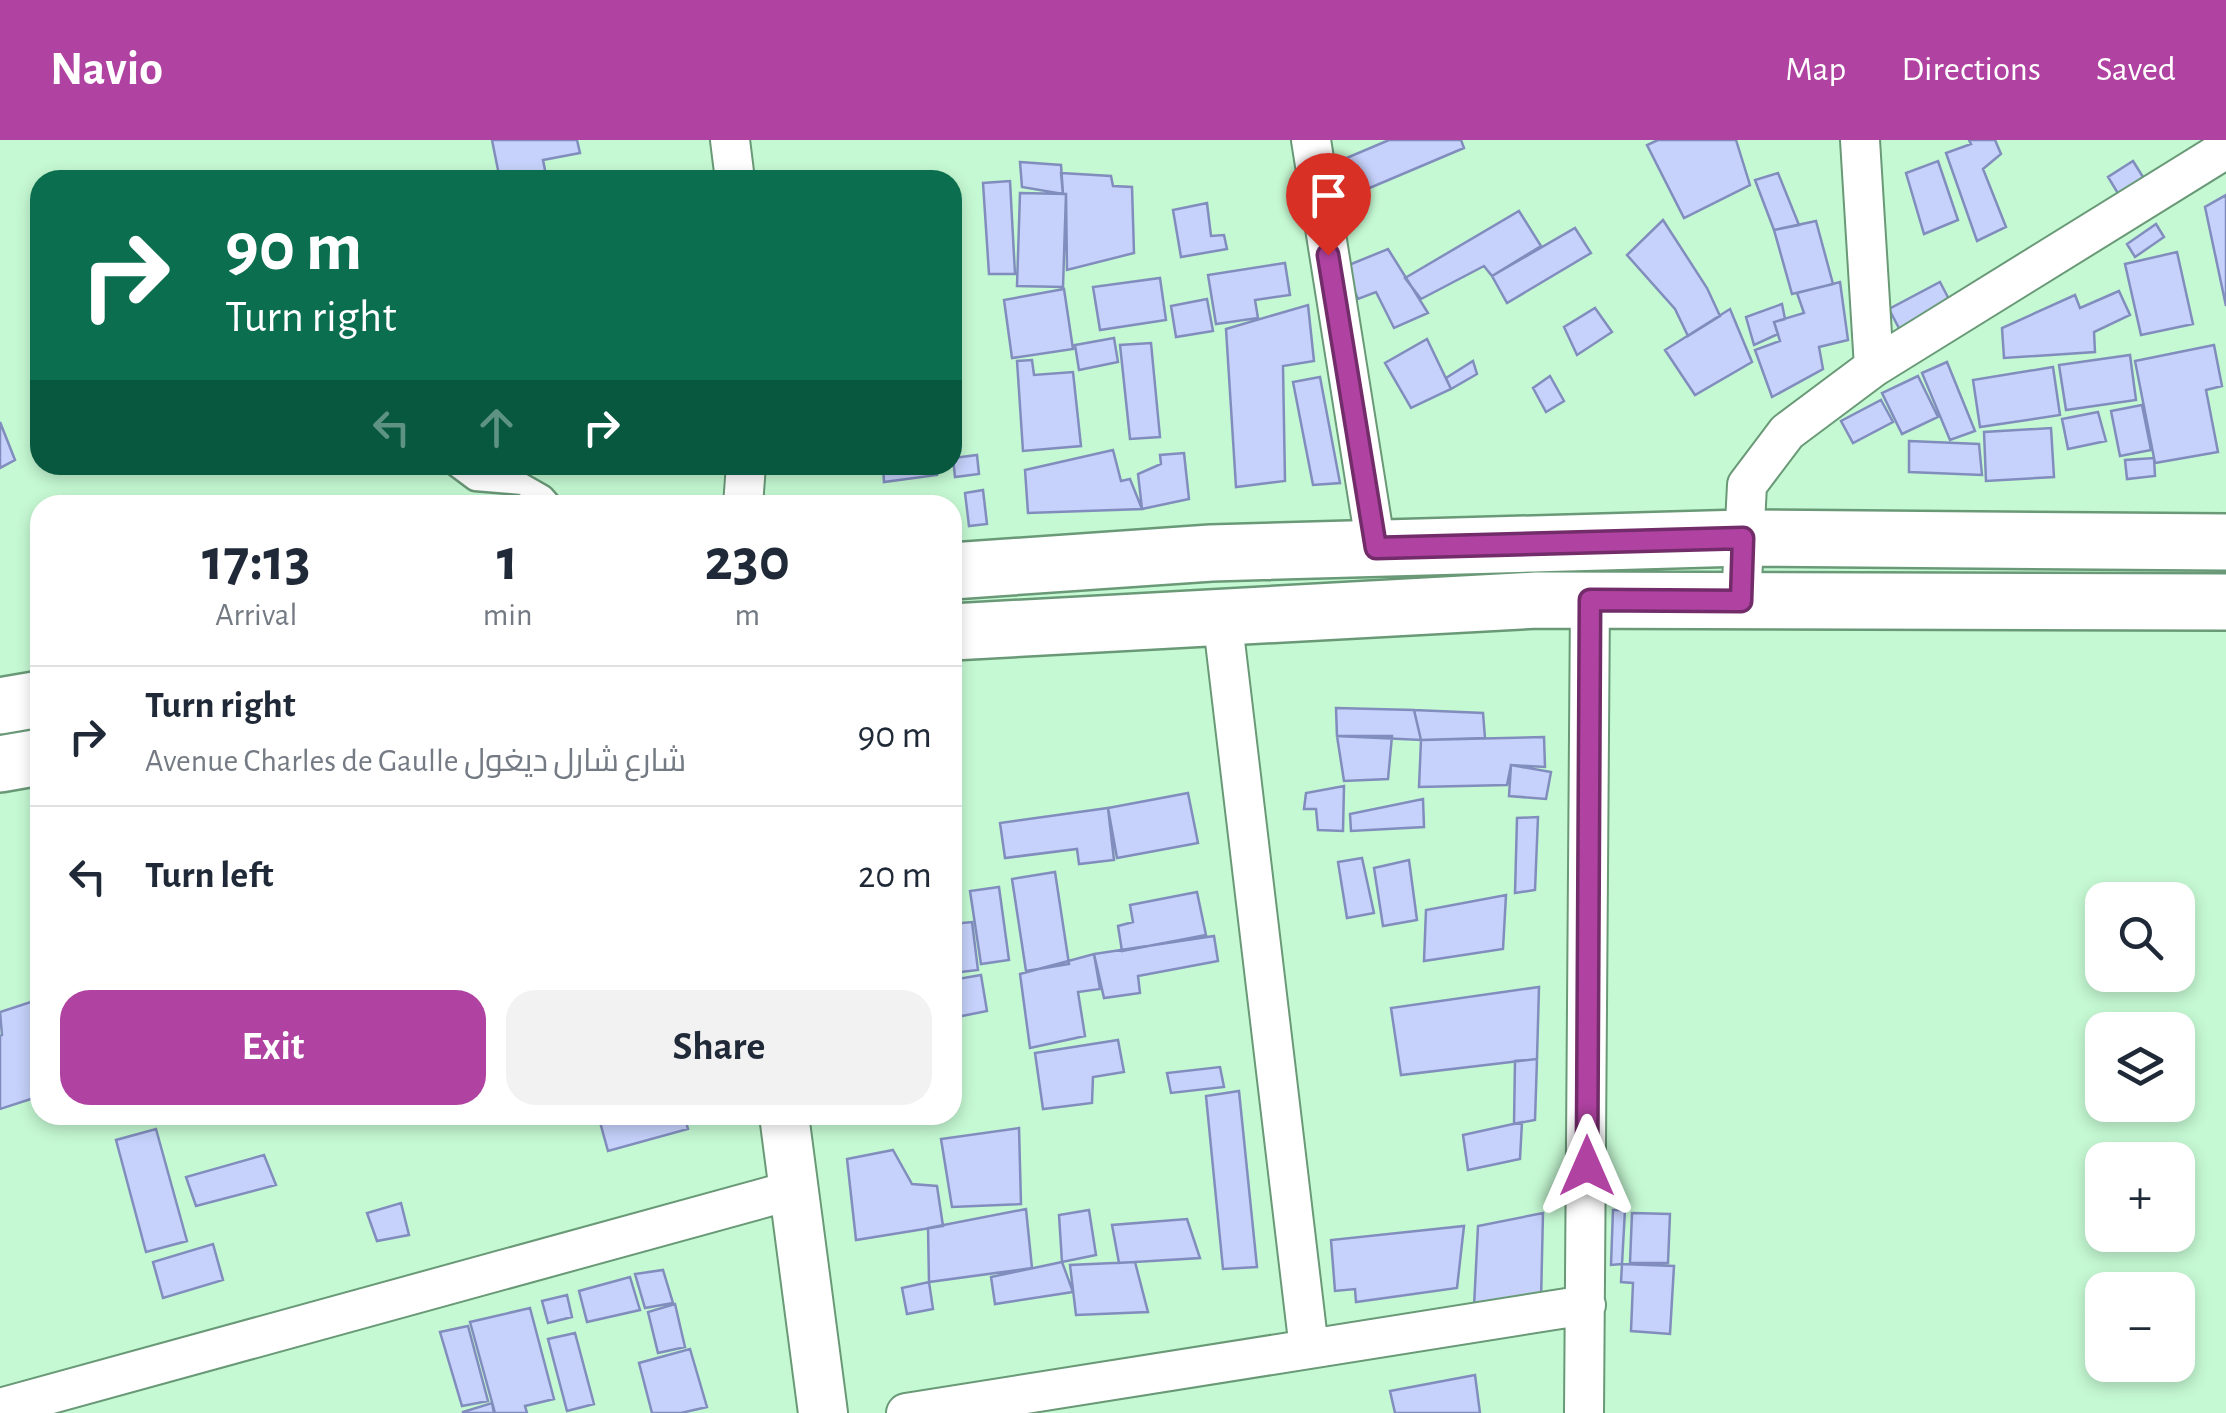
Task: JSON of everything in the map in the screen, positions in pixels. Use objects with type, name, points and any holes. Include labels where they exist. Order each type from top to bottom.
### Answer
[{"type":"main road","points":[[962,570],[1211,552],[1743,538],[2226,542]]},
{"type":"main road","points":[[962,631],[1537,600],[2226,602]]},
{"type":"main road","points":[[0,706],[30,702]]},
{"type":"main road","points":[[0,764],[30,759]]},
{"type":"street","points":[[730,140],[734,170]]},
{"type":"street","points":[[1311,140],[1376,548]]},
{"type":"street","points":[[1860,140],[1874,367]]},
{"type":"street","points":[[1741,601],[1747,485],[1787,432],[1874,367],[2226,148]]},
{"type":"street","points":[[1584,1413],[1590,600]]},
{"type":"street","points":[[1222,616],[1310,1349]]},
{"type":"street","points":[[785,1125],[823,1413]]},
{"type":"street","points":[[0,1408],[793,1190]]},
{"type":"street","points":[[906,1413],[1586,1305]]},
{"type":"lane","points":[[468,475],[475,480],[522,484],[541,495]]},
{"type":"building","points":[[492,140],[577,140],[580,153],[543,160],[545,170],[498,170]]},
{"type":"building","points":[[1389,140],[1461,140],[1464,148],[1346,198],[1337,162]]},
{"type":"building","points":[[1658,140],[1736,140],[1750,185],[1684,218],[1647,145]]},
{"type":"building","points":[[1969,140],[1995,140],[2001,154],[1983,169],[2006,227],[1977,241],[1946,153],[1971,144]]},
{"type":"building","points":[[1938,161],[1958,220],[1924,234],[1906,173]]},
{"type":"building","points":[[2133,161],[2148,185],[2122,200],[2108,177]]},
{"type":"building","points":[[1020,162],[1061,165],[1063,194],[1022,187]]},
{"type":"building","points":[[1061,173],[1111,176],[1113,186],[1132,187],[1134,253],[1067,270],[1066,194]]},
{"type":"building","points":[[1778,173],[1799,225],[1774,230],[1755,180]]},
{"type":"building","points":[[1010,181],[1015,274],[989,274],[983,183]]},
{"type":"building","points":[[1020,193],[1066,194],[1063,287],[1017,286]]},
{"type":"building","points":[[2226,195],[2226,306],[2205,207]]},
{"type":"building","points":[[1207,203],[1211,236],[1224,235],[1227,249],[1181,257],[1173,210]]},
{"type":"building","points":[[1519,211],[1541,246],[1492,276],[1484,266],[1421,299],[1405,278]]},
{"type":"building","points":[[1663,220],[1707,288],[1720,316],[1688,336],[1675,309],[1627,255]]},
{"type":"building","points":[[1816,221],[1833,284],[1792,294],[1774,230]]},
{"type":"building","points":[[2156,224],[2164,237],[2135,257],[2127,244]]},
{"type":"building","points":[[1575,228],[1591,253],[1507,303],[1492,276]]},
{"type":"building","points":[[1388,249],[1428,313],[1394,328],[1376,292],[1358,299],[1344,267]]},
{"type":"building","points":[[2177,252],[2193,324],[2141,335],[2125,264]]},
{"type":"building","points":[[1285,263],[1290,295],[1255,300],[1258,318],[1216,324],[1208,275]]},
{"type":"building","points":[[1160,278],[1166,320],[1100,330],[1093,287]]},
{"type":"building","points":[[1840,282],[1848,340],[1819,347],[1823,369],[1772,397],[1755,350],[1780,341],[1774,322],[1804,313],[1797,293]]},
{"type":"building","points":[[1940,282],[1953,307],[1902,334],[1889,309]]},
{"type":"building","points":[[1064,289],[1073,349],[1012,358],[1004,300]]},
{"type":"building","points":[[2119,291],[2130,315],[2094,332],[2095,352],[2004,358],[2002,328],[2075,295],[2080,308]]},
{"type":"building","points":[[1207,299],[1213,331],[1176,337],[1171,306]]},
{"type":"building","points":[[1782,304],[1785,319],[1774,322],[1778,334],[1754,345],[1746,317]]},
{"type":"building","points":[[1308,305],[1314,361],[1283,366],[1285,481],[1236,487],[1226,329]]},
{"type":"building","points":[[1595,308],[1612,332],[1577,355],[1564,327]]},
{"type":"building","points":[[1730,309],[1752,362],[1695,395],[1665,350]]},
{"type":"building","points":[[1114,338],[1118,362],[1079,370],[1075,345]]},
{"type":"building","points":[[1427,339],[1451,389],[1411,408],[1385,363]]},
{"type":"building","points":[[1151,343],[1160,437],[1130,439],[1120,345]]},
{"type":"building","points":[[2214,345],[2222,386],[2206,390],[2218,452],[2155,463],[2135,361]]},
{"type":"building","points":[[2130,355],[2136,400],[2066,410],[2059,365]]},
{"type":"building","points":[[1032,360],[1034,375],[1073,372],[1081,446],[1023,451],[1017,361]]},
{"type":"building","points":[[1473,361],[1477,374],[1451,389],[1446,378]]},
{"type":"building","points":[[1947,362],[1975,431],[1950,440],[1922,373]]},
{"type":"building","points":[[2053,367],[2060,415],[1980,427],[1973,380]]},
{"type":"building","points":[[1550,376],[1564,401],[1546,412],[1533,388]]},
{"type":"building","points":[[1918,376],[1938,417],[1902,434],[1882,393]]},
{"type":"building","points":[[1320,377],[1340,483],[1313,485],[1293,382]]},
{"type":"building","points":[[1881,400],[1893,422],[1853,443],[1841,421]]},
{"type":"building","points":[[2142,405],[2151,450],[2120,456],[2111,411]]},
{"type":"building","points":[[2098,412],[2106,441],[2068,449],[2062,419]]},
{"type":"building","points":[[0,422],[15,460],[0,468]]},
{"type":"building","points":[[2051,428],[2054,477],[1986,481],[1984,432]]},
{"type":"building","points":[[1909,441],[1979,444],[1982,475],[1909,472]]},
{"type":"building","points":[[1113,450],[1121,481],[1130,479],[1142,509],[1028,513],[1025,470]]},
{"type":"building","points":[[1184,453],[1189,499],[1142,509],[1138,474],[1161,464],[1160,455]]},
{"type":"building","points":[[977,455],[979,474],[955,477],[962,475],[962,457]]},
{"type":"building","points":[[2154,458],[2155,476],[2127,479],[2125,460]]},
{"type":"building","points":[[884,475],[937,475],[884,482]]},
{"type":"building","points":[[983,490],[987,524],[969,526],[965,493]]},
{"type":"building","points":[[1336,708],[1414,710],[1421,740],[1337,736]]},
{"type":"building","points":[[1414,710],[1483,713],[1485,738],[1421,740]]},
{"type":"building","points":[[1337,736],[1392,736],[1388,779],[1344,781]]},
{"type":"building","points":[[1544,737],[1545,767],[1511,765],[1507,785],[1419,787],[1421,740]]},
{"type":"building","points":[[1511,765],[1551,772],[1546,799],[1509,796]]},
{"type":"building","points":[[1344,786],[1343,831],[1318,830],[1316,809],[1304,809],[1306,793]]},
{"type":"building","points":[[1188,793],[1198,843],[1117,858],[1108,808]]},
{"type":"building","points":[[1423,799],[1424,827],[1351,831],[1350,814]]},
{"type":"building","points":[[1108,808],[1114,860],[1079,864],[1077,849],[1005,858],[1000,823]]},
{"type":"building","points":[[1538,817],[1535,890],[1515,893],[1517,818]]},
{"type":"building","points":[[1362,858],[1374,913],[1347,918],[1338,862]]},
{"type":"building","points":[[1409,860],[1417,920],[1383,926],[1374,868]]},
{"type":"building","points":[[1055,872],[1069,964],[1026,971],[1012,879]]},
{"type":"building","points":[[999,887],[1009,960],[981,964],[970,891]]},
{"type":"building","points":[[1197,892],[1206,935],[1122,951],[1118,926],[1133,922],[1130,905]]},
{"type":"building","points":[[1506,895],[1503,949],[1424,961],[1426,910]]},
{"type":"building","points":[[972,922],[978,970],[962,972],[962,923]]},
{"type":"building","points":[[1214,936],[1218,961],[1138,976],[1140,993],[1104,998],[1094,954]]},
{"type":"building","points":[[1094,954],[1100,989],[1078,992],[1085,1036],[1030,1048],[1020,974]]},
{"type":"building","points":[[981,975],[987,1011],[962,1016],[962,978]]},
{"type":"building","points":[[1539,987],[1537,1059],[1401,1075],[1391,1008]]},
{"type":"building","points":[[30,1002],[30,1099],[0,1109],[2,1035],[0,1012]]},
{"type":"building","points":[[1118,1040],[1124,1072],[1093,1077],[1092,1103],[1043,1109],[1035,1053]]},
{"type":"building","points":[[1537,1059],[1535,1120],[1514,1124],[1515,1061]]},
{"type":"building","points":[[1220,1067],[1224,1087],[1171,1093],[1167,1073]]},
{"type":"building","points":[[1239,1091],[1257,1267],[1223,1269],[1206,1096]]},
{"type":"building","points":[[1522,1122],[1520,1159],[1468,1170],[1463,1135]]},
{"type":"building","points":[[601,1125],[687,1125],[688,1129],[608,1151]]},
{"type":"building","points":[[1019,1128],[1021,1204],[952,1207],[941,1139]]},
{"type":"building","points":[[156,1129],[187,1241],[146,1252],[116,1140]]},
{"type":"building","points":[[893,1150],[912,1184],[937,1186],[943,1226],[856,1240],[847,1159]]},
{"type":"building","points":[[264,1155],[276,1185],[196,1206],[186,1177]]},
{"type":"building","points":[[401,1203],[409,1235],[377,1241],[367,1213]]},
{"type":"building","points":[[1026,1209],[1032,1268],[929,1282],[928,1228]]},
{"type":"building","points":[[1089,1210],[1096,1255],[1062,1262],[1059,1215]]},
{"type":"building","points":[[1613,1210],[1625,1210],[1622,1264],[1611,1265]]},
{"type":"building","points":[[1543,1213],[1541,1301],[1474,1307],[1478,1226]]},
{"type":"building","points":[[1632,1213],[1670,1214],[1668,1263],[1630,1263]]},
{"type":"building","points":[[1187,1219],[1200,1258],[1119,1263],[1112,1225]]},
{"type":"building","points":[[1464,1226],[1457,1288],[1356,1302],[1355,1289],[1335,1291],[1331,1240]]},
{"type":"building","points":[[213,1244],[223,1280],[163,1298],[153,1262]]},
{"type":"building","points":[[1062,1262],[1073,1292],[995,1304],[991,1277]]},
{"type":"building","points":[[1135,1262],[1148,1312],[1076,1315],[1070,1265]]},
{"type":"building","points":[[1622,1264],[1674,1266],[1670,1334],[1631,1331],[1633,1283],[1621,1282]]},
{"type":"building","points":[[663,1270],[673,1303],[645,1308],[635,1274]]},
{"type":"building","points":[[630,1277],[640,1310],[587,1322],[579,1291]]},
{"type":"building","points":[[929,1282],[933,1309],[907,1314],[902,1288]]},
{"type":"building","points":[[567,1295],[572,1317],[548,1323],[542,1301]]},
{"type":"building","points":[[675,1304],[685,1347],[658,1353],[648,1312]]},
{"type":"building","points":[[530,1308],[554,1399],[525,1406],[527,1413],[495,1413],[470,1322]]},
{"type":"building","points":[[468,1326],[488,1401],[462,1406],[440,1332]]},
{"type":"building","points":[[575,1333],[594,1404],[567,1411],[548,1339]]},
{"type":"building","points":[[690,1349],[707,1407],[681,1413],[652,1413],[639,1363]]},
{"type":"building","points":[[1475,1375],[1480,1413],[1395,1413],[1390,1391]]},
{"type":"building","points":[[492,1403],[494,1413],[463,1413],[463,1412]]},
{"type":"route","points":[[1328,255],[1376,548],[1743,538],[1741,601],[1590,600],[1587,1166]]}]
